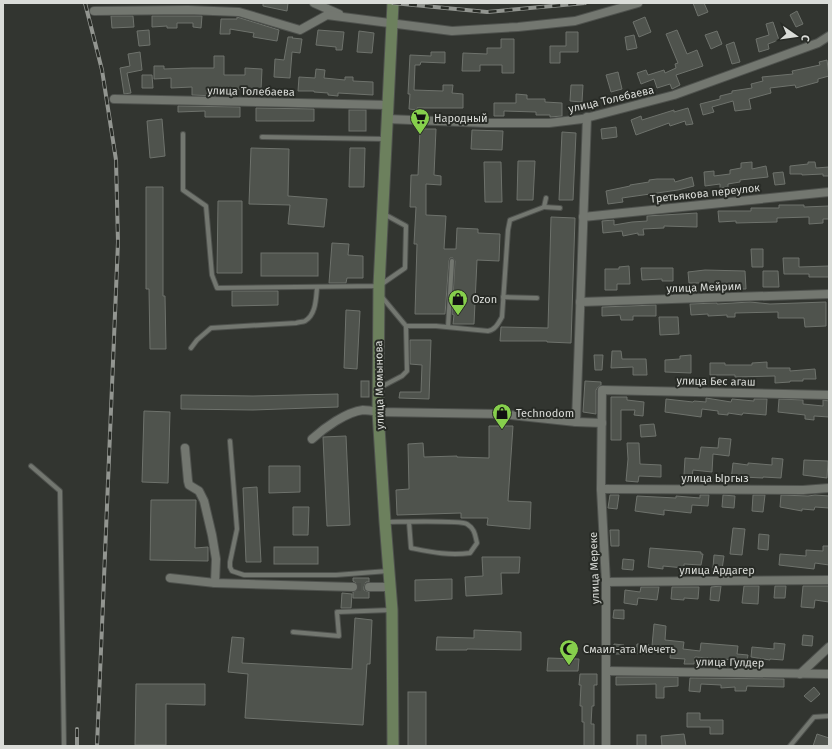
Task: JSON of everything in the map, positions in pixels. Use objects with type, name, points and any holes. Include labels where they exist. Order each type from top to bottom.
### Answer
[{"type":"main road","name":"улица Момынова","points":[[393,3],[379,290],[378,412],[392,610],[393,746]]},
{"type":"street","points":[[314,3],[349,18]]},
{"type":"street","points":[[94,11],[188,10],[240,12],[300,30],[326,15],[452,31],[518,27],[575,21],[638,3]]},
{"type":"street","name":"улица Толебаева","points":[[387,119],[486,124],[549,123],[587,118],[674,95],[818,43],[829,36]]},
{"type":"street","name":"улица Толебаева","points":[[114,99],[388,106]]},
{"type":"street","points":[[576,422],[587,118]]},
{"type":"street","name":"Третьякова переулок","points":[[583,217],[829,192]]},
{"type":"street","name":"улица Мейрим","points":[[580,302],[829,294]]},
{"type":"street","name":"улица Бес агаш","points":[[602,390],[829,395]]},
{"type":"street","name":"улица Мереке","points":[[602,390],[601,489],[606,582],[606,746]]},
{"type":"street","points":[[312,439],[322,430],[354,412],[364,410],[378,412],[502,414],[576,422],[602,423]]},
{"type":"street","points":[[185,448],[189,485],[198,490],[204,501],[212,535],[216,559],[215,583]]},
{"type":"street","name":"улица Ыргыз","points":[[601,489],[803,490],[829,488]]},
{"type":"street","points":[[170,578],[215,583],[353,587]]},
{"type":"street","name":"улица Ардагер","points":[[606,582],[829,580]]},
{"type":"street","points":[[369,587],[390,587]]},
{"type":"street","points":[[800,674],[829,646]]},
{"type":"street","name":"улица Гулдер","points":[[606,671],[829,674]]},
{"type":"lane","points":[[183,134],[183,190],[206,206],[212,275],[217,288],[317,288],[379,290],[405,268],[406,226],[383,214]]},
{"type":"lane","points":[[262,138],[386,139]]},
{"type":"lane","points":[[544,207],[546,198]]},
{"type":"lane","points":[[406,326],[436,326],[488,332],[492,330],[497,326],[502,317],[510,220],[544,207],[560,208]]},
{"type":"lane","points":[[448,327],[452,261]]},
{"type":"lane","points":[[191,348],[197,340],[211,328],[296,323],[306,320],[312,315],[317,288]]},
{"type":"lane","points":[[379,290],[406,326],[407,371],[402,376],[379,388]]},
{"type":"lane","points":[[503,297],[537,298]]},
{"type":"lane","points":[[230,441],[237,529],[230,562],[232,571],[244,576],[336,575],[389,571]]},
{"type":"lane","points":[[31,466],[60,491],[64,746]]},
{"type":"lane","points":[[385,522],[409,522],[466,523],[474,531],[477,543],[470,553],[456,555],[441,554],[411,548],[409,522]]},
{"type":"lane","points":[[293,632],[339,636],[337,612],[392,610]]},
{"type":"lane","points":[[790,746],[814,717],[829,716]]},
{"type":"building","points":[[263,3],[288,3],[287,11],[263,6]]},
{"type":"building","points":[[693,3],[704,3],[708,12],[698,16]]},
{"type":"building","points":[[797,11],[803,24],[796,27],[790,15]]},
{"type":"building","points":[[111,16],[133,16],[134,27],[112,28]]},
{"type":"building","points":[[152,16],[202,16],[201,28],[193,27],[193,23],[177,23],[177,28],[167,28],[167,26],[152,27]]},
{"type":"building","points":[[237,17],[279,30],[277,41],[253,37],[254,33],[230,29],[230,34],[220,34],[221,19],[237,19]]},
{"type":"building","points":[[645,17],[651,32],[639,37],[633,22]]},
{"type":"building","points":[[773,22],[779,40],[768,44],[769,49],[759,52],[756,39],[769,35],[766,24]]},
{"type":"building","points":[[149,30],[150,45],[139,46],[137,31]]},
{"type":"building","points":[[318,30],[344,32],[342,50],[336,50],[336,47],[316,45]]},
{"type":"building","points":[[677,30],[687,54],[697,50],[703,66],[676,75],[680,85],[672,89],[670,84],[657,88],[654,79],[641,84],[637,73],[646,70],[648,75],[664,70],[665,73],[676,68],[675,64],[678,63],[666,34]]},
{"type":"building","points":[[359,31],[374,33],[372,53],[357,52]]},
{"type":"building","points":[[717,31],[722,44],[711,49],[705,35]]},
{"type":"building","points":[[566,32],[578,32],[578,52],[560,52],[560,63],[550,63],[550,46],[566,46]]},
{"type":"building","points":[[634,35],[637,48],[627,50],[625,37]]},
{"type":"building","points":[[288,37],[302,39],[300,53],[292,52],[290,78],[274,77],[275,59],[284,60]]},
{"type":"building","points":[[501,39],[514,39],[514,73],[502,73],[502,65],[480,65],[480,71],[462,71],[463,53],[487,54],[487,48],[501,48]]},
{"type":"building","points":[[734,42],[740,62],[732,64],[726,45]]},
{"type":"building","points":[[140,52],[142,70],[127,73],[131,93],[124,94],[120,68],[130,66],[128,54]]},
{"type":"building","points":[[431,52],[445,52],[445,63],[421,62],[420,65],[415,65],[414,90],[443,91],[443,85],[453,85],[452,93],[463,94],[463,108],[409,109],[410,94],[408,94],[410,55],[431,56]]},
{"type":"building","points":[[214,56],[224,56],[224,75],[245,75],[245,68],[262,69],[261,90],[237,89],[216,91],[216,96],[192,95],[192,87],[171,88],[171,78],[154,79],[154,66],[164,66],[164,69],[214,68]]},
{"type":"building","points":[[827,60],[829,76],[818,79],[818,82],[796,88],[795,85],[770,88],[771,93],[749,99],[751,109],[735,111],[733,101],[712,107],[714,112],[703,115],[700,104],[720,99],[720,96],[732,93],[732,91],[752,88],[751,84],[763,81],[762,77],[793,74],[792,71],[820,65],[819,62]]},
{"type":"building","points":[[316,69],[325,70],[324,78],[345,80],[345,77],[353,77],[353,81],[373,82],[373,95],[338,93],[338,96],[314,91],[298,91],[299,77],[315,78]]},
{"type":"building","points":[[618,72],[622,89],[611,92],[606,75]]},
{"type":"building","points":[[142,75],[152,75],[153,88],[142,88]]},
{"type":"building","points":[[571,85],[583,85],[582,102],[570,101]]},
{"type":"building","points":[[516,94],[527,95],[527,99],[545,99],[545,102],[562,103],[562,116],[550,117],[550,115],[536,115],[536,112],[504,111],[504,116],[494,116],[494,103],[516,103]]},
{"type":"building","points":[[178,106],[240,107],[240,117],[205,117],[205,111],[178,112]]},
{"type":"building","points":[[256,108],[314,109],[314,121],[256,121]]},
{"type":"building","points":[[688,108],[693,124],[686,125],[685,121],[670,126],[669,123],[636,135],[631,120],[641,116],[642,120],[674,110],[674,112]]},
{"type":"building","points":[[349,110],[366,110],[366,131],[349,131]]},
{"type":"building","points":[[162,119],[165,156],[150,158],[147,121]]},
{"type":"building","points":[[616,127],[617,137],[602,139],[601,129]]},
{"type":"building","points":[[420,129],[436,129],[434,175],[441,176],[441,185],[426,184],[426,215],[446,216],[444,249],[456,249],[457,228],[478,229],[478,233],[500,234],[499,261],[477,260],[474,324],[453,324],[454,315],[452,314],[455,261],[453,258],[450,258],[449,261],[445,314],[415,314],[417,244],[414,244],[416,207],[410,207],[411,175],[418,175]]},
{"type":"building","points":[[472,130],[503,131],[502,150],[471,149]]},
{"type":"building","points":[[562,132],[576,133],[573,200],[559,200]]},
{"type":"building","points":[[251,148],[289,149],[288,196],[327,199],[324,227],[288,224],[290,205],[249,204]]},
{"type":"building","points":[[350,148],[365,148],[364,187],[349,187]]},
{"type":"building","points":[[518,161],[535,161],[533,200],[517,200]]},
{"type":"building","points":[[484,162],[501,162],[502,202],[485,202]]},
{"type":"building","points":[[752,162],[752,169],[766,166],[768,177],[740,180],[740,182],[728,184],[728,187],[720,188],[720,184],[705,186],[704,172],[714,171],[714,176],[730,174],[730,170],[741,168],[741,163]]},
{"type":"building","points":[[808,162],[815,162],[816,168],[829,167],[829,176],[823,176],[823,174],[790,174],[790,166],[808,164]]},
{"type":"building","points":[[783,172],[785,184],[775,185],[773,173]]},
{"type":"building","points":[[692,177],[694,186],[678,190],[622,198],[623,202],[608,204],[606,191],[649,182],[649,180],[674,179],[675,182]]},
{"type":"building","points":[[146,187],[163,187],[163,296],[165,296],[166,349],[150,349],[149,289],[146,289]]},
{"type":"building","points":[[218,201],[242,201],[242,273],[217,273]]},
{"type":"building","points":[[779,205],[804,205],[804,207],[829,206],[829,219],[823,219],[823,223],[809,224],[809,217],[777,218],[777,222],[719,222],[718,211],[751,211],[751,208],[779,208]]},
{"type":"building","points":[[697,213],[697,227],[664,226],[664,228],[643,229],[644,235],[638,235],[638,233],[623,236],[622,231],[603,233],[602,221],[614,220],[614,225],[647,221],[647,216]]},
{"type":"building","points":[[551,217],[575,218],[571,343],[547,341],[500,341],[501,327],[548,328]]},
{"type":"building","points":[[332,243],[349,244],[348,255],[363,256],[363,278],[347,278],[346,283],[329,283]]},
{"type":"building","points":[[751,249],[763,249],[763,267],[752,267]]},
{"type":"building","points":[[261,253],[318,253],[318,276],[261,276]]},
{"type":"building","points":[[783,258],[799,258],[799,267],[829,266],[829,277],[809,277],[809,274],[784,274]]},
{"type":"building","points":[[629,266],[630,284],[617,284],[617,290],[605,290],[605,269],[619,269],[619,267]]},
{"type":"building","points":[[641,268],[673,268],[673,281],[662,281],[662,279],[642,280]]},
{"type":"building","points":[[705,270],[745,271],[746,289],[734,289],[734,284],[705,285],[705,283],[689,283],[688,272]]},
{"type":"building","points":[[763,271],[778,271],[779,287],[763,287]]},
{"type":"building","points":[[232,291],[278,291],[278,305],[232,306]]},
{"type":"building","points":[[750,302],[770,304],[826,302],[826,326],[805,327],[804,318],[778,318],[778,312],[735,313],[735,317],[727,317],[727,315],[708,316],[708,314],[691,315],[690,304]]},
{"type":"building","points":[[656,305],[656,316],[633,316],[633,320],[621,320],[620,315],[602,316],[602,307]]},
{"type":"building","points":[[346,310],[360,311],[357,369],[344,368]]},
{"type":"building","points":[[659,317],[678,317],[679,334],[660,335]]},
{"type":"building","points":[[410,340],[431,340],[429,399],[399,398],[400,392],[421,392],[422,365],[410,364]]},
{"type":"building","points":[[612,351],[621,351],[622,359],[646,359],[647,375],[633,375],[633,367],[611,368]]},
{"type":"building","points":[[594,355],[603,355],[602,370],[595,370]]},
{"type":"building","points":[[691,355],[691,373],[665,372],[665,360],[680,359],[680,356]]},
{"type":"building","points":[[767,362],[767,368],[790,368],[790,371],[815,369],[816,379],[803,379],[803,381],[775,383],[775,376],[735,377],[735,375],[710,375],[710,363],[725,363],[725,365],[752,365],[752,363]]},
{"type":"building","points":[[361,381],[369,381],[369,397],[361,397]]},
{"type":"building","points":[[585,381],[601,382],[601,385],[596,390],[596,414],[583,412]]},
{"type":"building","points":[[338,394],[338,407],[253,410],[181,409],[181,395],[253,396]]},
{"type":"building","points":[[611,397],[627,397],[627,400],[644,402],[643,416],[634,415],[635,410],[621,410],[621,440],[611,440]]},
{"type":"building","points":[[706,398],[731,402],[732,399],[754,401],[754,399],[767,399],[766,415],[743,413],[742,415],[728,413],[728,415],[718,414],[718,411],[702,409],[701,417],[665,412],[666,399],[706,402]]},
{"type":"building","points":[[779,399],[803,400],[803,404],[823,406],[823,400],[829,401],[829,417],[814,416],[814,420],[805,419],[805,415],[778,412]]},
{"type":"building","points":[[144,411],[170,412],[168,483],[142,482]]},
{"type":"building","points":[[654,424],[656,436],[641,437],[640,425]]},
{"type":"building","points":[[489,426],[513,426],[508,501],[531,502],[530,529],[487,525],[488,518],[461,518],[461,513],[397,515],[396,490],[409,489],[408,444],[423,443],[424,457],[457,456],[489,458]]},
{"type":"building","points":[[346,436],[350,525],[327,526],[323,437]]},
{"type":"building","points":[[719,438],[731,439],[729,456],[713,454],[712,472],[693,470],[692,476],[684,475],[685,458],[699,459],[701,447],[718,448]]},
{"type":"building","points":[[627,443],[639,443],[640,464],[661,465],[661,477],[639,476],[638,482],[626,481],[628,459]]},
{"type":"building","points":[[772,458],[783,459],[781,478],[743,477],[743,481],[731,480],[733,463],[748,465],[748,463],[772,465]]},
{"type":"building","points":[[804,460],[828,461],[827,478],[803,475]]},
{"type":"building","points":[[269,466],[300,466],[300,492],[269,493]]},
{"type":"building","points":[[257,487],[261,562],[246,562],[243,488]]},
{"type":"building","points":[[610,495],[619,495],[617,509],[608,508]]},
{"type":"building","points":[[700,495],[709,495],[708,506],[692,505],[691,513],[664,510],[664,515],[635,511],[637,496],[676,498],[676,496],[700,498]]},
{"type":"building","points":[[723,495],[735,496],[734,508],[722,507]]},
{"type":"building","points":[[753,495],[765,495],[763,512],[752,511]]},
{"type":"building","points":[[781,495],[829,496],[829,508],[815,507],[814,510],[802,509],[802,511],[780,507]]},
{"type":"building","points":[[151,500],[196,500],[195,548],[208,547],[208,561],[150,560]]},
{"type":"building","points":[[293,507],[309,507],[308,535],[293,535]]},
{"type":"building","points":[[733,528],[745,529],[742,555],[730,554]]},
{"type":"building","points":[[610,530],[619,530],[619,546],[611,546]]},
{"type":"building","points":[[759,534],[769,535],[768,550],[758,549]]},
{"type":"building","points":[[823,546],[829,546],[829,565],[815,563],[814,569],[779,565],[780,554],[806,556],[806,550],[823,551]]},
{"type":"building","points":[[274,547],[318,547],[318,564],[274,564]]},
{"type":"building","points":[[650,548],[701,552],[701,554],[703,554],[701,565],[684,564],[684,568],[663,566],[663,569],[648,567]]},
{"type":"building","points":[[714,555],[724,556],[722,569],[713,568]]},
{"type":"building","points":[[482,557],[520,557],[519,573],[501,573],[502,594],[466,596],[465,577],[483,576]]},
{"type":"building","points":[[623,559],[634,560],[633,570],[622,569]]},
{"type":"building","points":[[353,578],[369,578],[369,582],[366,582],[364,590],[369,592],[369,598],[353,598],[353,592],[357,590],[358,587],[353,581]]},
{"type":"building","points":[[452,579],[452,599],[415,601],[415,580]]},
{"type":"building","points":[[721,586],[719,601],[710,600],[711,587]]},
{"type":"building","points":[[744,586],[759,586],[758,604],[742,603]]},
{"type":"building","points":[[775,586],[786,586],[785,598],[774,598]]},
{"type":"building","points":[[803,586],[829,586],[829,602],[815,600],[814,608],[801,607]]},
{"type":"building","points":[[641,587],[659,587],[657,600],[638,598],[637,605],[624,603],[625,590],[640,592]]},
{"type":"building","points":[[672,587],[699,587],[698,599],[671,599]]},
{"type":"building","points":[[342,593],[352,594],[351,608],[341,608]]},
{"type":"building","points":[[614,610],[624,610],[624,619],[613,618]]},
{"type":"building","points":[[355,618],[372,620],[370,664],[367,664],[363,725],[245,718],[248,674],[228,672],[232,637],[244,638],[242,663],[352,669]]},
{"type":"building","points":[[654,624],[666,626],[665,640],[684,642],[683,649],[700,651],[701,643],[738,646],[737,654],[748,655],[747,661],[695,657],[694,664],[684,664],[685,659],[670,658],[671,648],[652,646]]},
{"type":"building","points":[[474,630],[521,632],[521,650],[436,650],[437,637],[474,638]]},
{"type":"building","points":[[803,635],[813,636],[812,646],[802,645]]},
{"type":"building","points":[[774,643],[785,644],[783,660],[770,660],[751,657],[752,647],[774,649]]},
{"type":"building","points":[[614,644],[624,645],[623,654],[613,654]]},
{"type":"building","points":[[637,644],[649,645],[648,654],[636,653]]},
{"type":"building","points":[[548,658],[579,659],[578,671],[547,671]]},
{"type":"building","points":[[580,674],[597,674],[597,685],[594,685],[594,706],[592,706],[591,724],[594,724],[594,746],[584,746],[584,722],[582,722],[582,706],[580,706]]},
{"type":"building","points":[[616,677],[678,677],[678,686],[664,687],[664,698],[656,698],[656,684],[616,685]]},
{"type":"building","points":[[690,678],[784,679],[784,687],[747,686],[746,691],[735,691],[735,687],[721,688],[721,685],[701,684],[700,692],[689,691]]},
{"type":"building","points":[[136,684],[205,684],[205,705],[166,704],[166,745],[135,745]]},
{"type":"building","points":[[814,687],[820,694],[811,702],[804,696]]},
{"type":"building","points":[[408,692],[426,692],[426,746],[408,746]]},
{"type":"building","points":[[687,713],[700,713],[700,720],[723,720],[723,734],[710,734],[710,727],[687,727]]},
{"type":"building","points":[[684,734],[686,746],[662,746],[661,736]]},
{"type":"building","points":[[817,734],[829,738],[829,746],[813,746]]},
{"type":"building","points":[[637,735],[646,735],[646,746],[637,746]]},
{"type":"tunnel","points":[[353,587],[369,587]]},
{"type":"railway","points":[[85,3],[102,70],[116,160],[118,242],[97,746]]},
{"type":"railway","points":[[393,3],[487,12],[585,3]]},
{"type":"railway","points":[[77,729],[77,746]]},
{"type":"place","name":"Народный","points":[[420,135]]},
{"type":"place","name":"Ozon","points":[[458,316]]},
{"type":"place","name":"Technodom","points":[[502,430]]},
{"type":"place","name":"Смаил-ата Мечеть","points":[[569,666]]}]
